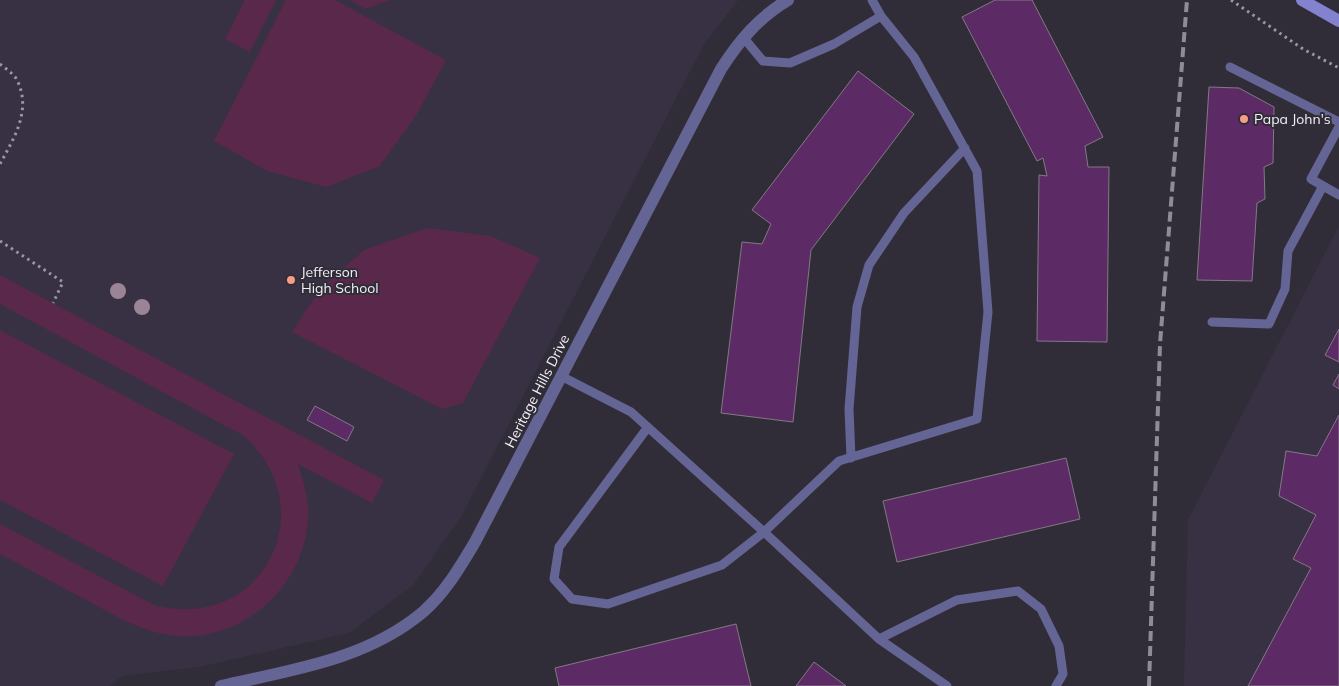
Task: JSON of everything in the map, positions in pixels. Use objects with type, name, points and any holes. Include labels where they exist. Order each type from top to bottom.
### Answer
[{"type":"main road","points":[[1302,0],[1339,21]]},
{"type":"street","name":"Heritage Hills Drive","points":[[221,686],[350,654],[389,637],[424,611],[453,579],[475,542],[721,69],[744,36],[760,20],[788,0]]},
{"type":"lane","points":[[648,428],[559,546],[554,579],[572,598],[608,604],[722,565],[764,532],[839,461],[978,419],[988,312],[978,171],[914,57],[881,16],[872,0]]},
{"type":"lane","points":[[744,36],[763,61],[790,63],[834,44],[881,16]]},
{"type":"lane","points":[[1230,67],[1339,122]]},
{"type":"lane","points":[[1339,127],[1311,179],[1339,195]]},
{"type":"lane","points":[[851,458],[849,409],[857,307],[869,265],[904,213],[965,148]]},
{"type":"lane","points":[[1212,322],[1269,324],[1284,289],[1288,251],[1322,186]]},
{"type":"lane","points":[[562,376],[631,412],[879,639],[947,686]]},
{"type":"lane","points":[[879,639],[957,600],[1018,591],[1040,609],[1060,646],[1063,674],[1056,686]]},
{"type":"path","points":[[1231,0],[1303,49],[1339,68]]},
{"type":"path","points":[[0,64],[17,79],[24,110],[13,139],[0,164]]},
{"type":"path","points":[[0,241],[63,282],[53,303]]},
{"type":"shaded area","name":"Jefferson High School","points":[[0,0],[738,0],[703,46],[462,515],[414,584],[349,633],[203,666],[122,676],[110,686],[0,686]]},
{"type":"shaded area","points":[[245,0],[276,0],[250,52],[225,39]]},
{"type":"shaded area","points":[[286,0],[335,0],[446,60],[417,114],[380,166],[326,187],[267,171],[214,141]]},
{"type":"shaded area","points":[[350,0],[390,0],[365,9]]},
{"type":"shaded area","points":[[1339,226],[1339,686],[1184,686],[1188,520]]},
{"type":"shaded area","points":[[427,228],[491,236],[540,258],[463,403],[442,409],[292,332],[320,289],[364,250]]},
{"type":"shaded area","points":[[0,275],[384,480],[372,503],[298,464],[307,496],[308,516],[304,543],[295,567],[280,589],[262,608],[240,623],[216,632],[190,636],[153,632],[135,625],[0,554],[0,524],[154,605],[192,609],[225,601],[251,584],[270,559],[280,530],[280,498],[268,466],[244,436],[0,304]]},
{"type":"shaded area","points":[[0,330],[234,454],[163,586],[0,500]]},
{"type":"building","points":[[995,0],[1032,0],[1103,137],[1085,146],[1088,167],[1109,167],[1107,342],[1037,341],[1039,175],[1047,176],[1043,158],[1037,161],[962,17]]},
{"type":"building","points":[[858,71],[914,114],[811,250],[793,422],[721,413],[742,242],[762,244],[771,224],[752,210]]},
{"type":"building","points":[[1209,87],[1239,88],[1274,107],[1273,163],[1264,167],[1265,199],[1257,203],[1252,281],[1197,280]]},
{"type":"building","points":[[1339,329],[1339,362],[1325,355]]},
{"type":"building","points":[[1339,374],[1339,389],[1333,385]]},
{"type":"building","points":[[315,406],[354,427],[347,441],[307,420]]},
{"type":"building","points":[[1339,415],[1339,686],[1248,686],[1311,568],[1293,559],[1316,515],[1279,496],[1286,451],[1317,456]]},
{"type":"building","points":[[1066,458],[1080,519],[897,562],[883,501]]},
{"type":"building","points":[[736,624],[751,686],[559,686],[555,668]]},
{"type":"building","points":[[814,662],[846,686],[796,686]]},
{"type":"railway","points":[[1149,686],[1160,344],[1187,0]]},
{"type":"place","name":"Papa John's","points":[[1244,119]]},
{"type":"place","name":"Jefferson High School","points":[[291,280]]}]
